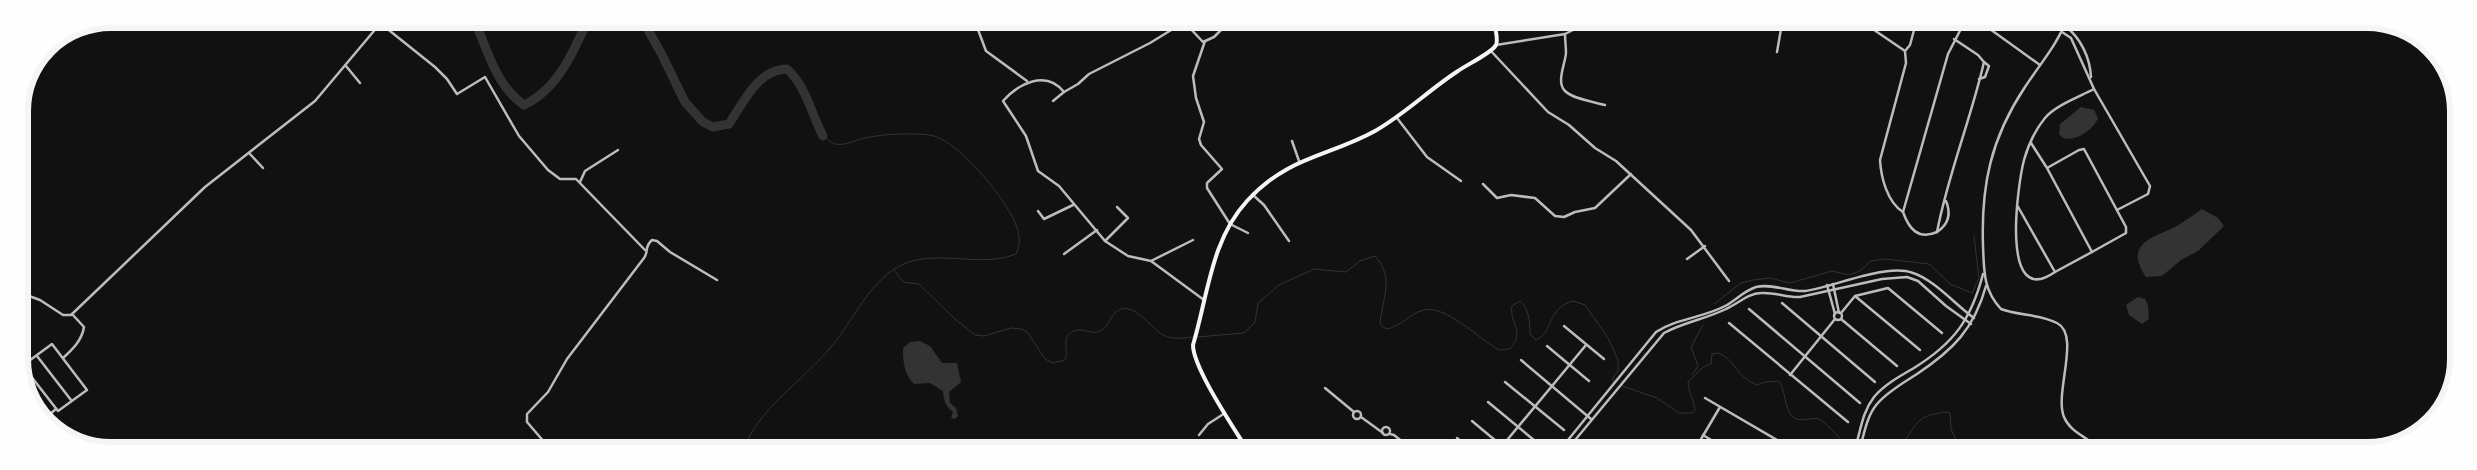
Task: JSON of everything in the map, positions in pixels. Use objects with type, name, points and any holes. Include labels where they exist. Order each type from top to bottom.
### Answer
[{"type":"main road","points":[[1243,442],[1196,362],[1193,345],[1219,246],[1230,224],[1253,195],[1271,179],[1299,161],[1364,136],[1396,117],[1458,70],[1490,50],[1496,45],[1495,28]]},
{"type":"street","points":[[28,296],[40,300],[63,315],[72,314],[199,192],[315,101],[376,28]]},
{"type":"street","points":[[386,28],[436,68],[447,79],[457,94],[485,77],[520,136],[548,170],[560,179],[574,178],[580,182],[645,250]]},
{"type":"street","points":[[977,28],[986,51],[1027,81],[1054,82],[1064,92]]},
{"type":"street","points":[[1053,101],[1089,74],[1171,28]]},
{"type":"street","points":[[1190,28],[1201,41],[1205,41]]},
{"type":"street","points":[[1225,28],[1205,41],[1193,76],[1196,98],[1204,122],[1199,139],[1201,145],[1222,169],[1207,183],[1207,188],[1230,224],[1248,233]]},
{"type":"street","points":[[1496,45],[1565,34],[1576,28]]},
{"type":"street","points":[[1777,52],[1780,28]]},
{"type":"street","points":[[1871,28],[1905,51]]},
{"type":"street","points":[[1915,28],[1910,45],[1905,51],[1906,63],[1880,160],[1882,174],[1889,196],[1897,208],[1903,212],[1909,226],[1923,235],[1937,232],[1948,220],[1949,209],[1946,200]]},
{"type":"street","points":[[1903,212],[1945,62],[1961,28]]},
{"type":"street","points":[[1989,28],[2040,65]]},
{"type":"street","points":[[2063,28],[2012,108],[1990,164],[1982,209],[1983,274],[1986,286],[2001,309],[2053,321],[2065,329],[2067,352],[2062,393],[2063,415],[2074,431],[2090,442]]},
{"type":"street","points":[[2067,28],[2075,34],[2084,51],[2091,69],[2091,78]]},
{"type":"street","points":[[2062,32],[2072,38],[2091,78],[2094,89],[2151,189],[2148,194],[2117,210]]},
{"type":"street","points":[[1565,34],[1566,51],[1561,77],[1563,88],[1571,94],[1606,105]]},
{"type":"street","points":[[1954,39],[1978,55],[1989,66],[1985,77],[1979,79]]},
{"type":"street","points":[[1490,50],[1548,112],[1569,124],[1595,148],[1616,161],[1692,230],[1729,281]]},
{"type":"street","points":[[2077,52],[2084,51]]},
{"type":"street","points":[[1937,232],[1984,62]]},
{"type":"street","points":[[346,66],[360,83]]},
{"type":"street","points":[[1027,81],[1003,101],[1026,136],[1035,167],[1059,186],[1073,205],[1106,241],[1128,256],[1151,261],[1204,300]]},
{"type":"street","points":[[2047,168],[2084,149],[2127,229],[2126,233],[2040,280],[2032,279],[2023,272],[2016,240],[2017,205],[2022,167],[2031,143],[2048,114],[2094,89]]},
{"type":"street","points":[[1396,117],[1427,156],[1461,181]]},
{"type":"street","points":[[1292,141],[1299,161]]},
{"type":"street","points":[[2031,143],[2047,168],[2092,252]]},
{"type":"street","points":[[580,182],[585,171],[618,150]]},
{"type":"street","points":[[249,153],[263,168]]},
{"type":"street","points":[[1483,184],[1497,198],[1511,195],[1536,199],[1555,216],[1562,217],[1574,212],[1596,208],[1631,174]]},
{"type":"street","points":[[1253,195],[1264,205],[1289,241]]},
{"type":"street","points":[[1038,211],[1044,219],[1073,205]]},
{"type":"street","points":[[2017,205],[2055,272]]},
{"type":"street","points":[[1106,241],[1128,219],[1128,216],[1117,207]]},
{"type":"street","points":[[1064,254],[1097,230]]},
{"type":"street","points":[[545,442],[527,422],[527,414],[548,392],[567,359],[644,258],[645,250],[649,243],[654,240],[670,252],[718,280]]},
{"type":"street","points":[[1151,261],[1193,240]]},
{"type":"street","points":[[1687,259],[1705,246]]},
{"type":"street","points":[[1566,442],[1656,332],[1662,328],[1727,305],[1742,293],[1757,287],[1794,291],[1901,270],[1918,275],[1974,318]]},
{"type":"street","points":[[1856,442],[1864,412],[1875,396],[1947,344],[1966,320],[1983,274]]},
{"type":"street","points":[[1573,442],[1664,333],[1726,309],[1745,298],[1760,293],[1788,298],[1899,276],[1918,281],[1971,324]]},
{"type":"street","points":[[1833,284],[1841,319]]},
{"type":"street","points":[[1790,375],[1835,319],[1827,285]]},
{"type":"street","points":[[1862,442],[1870,416],[1877,404],[1898,386],[1954,346],[1971,324],[1986,286]]},
{"type":"street","points":[[1835,314],[1840,313],[1855,296],[1888,288],[1942,333]]},
{"type":"street","points":[[1938,298],[1942,292]]},
{"type":"street","points":[[1855,296],[1920,350]]},
{"type":"street","points":[[1782,304],[1875,382]]},
{"type":"street","points":[[1957,314],[1962,308]]},
{"type":"street","points":[[1749,309],[1860,403]]},
{"type":"street","points":[[63,358],[75,346],[84,327],[72,314]]},
{"type":"street","points":[[1835,319],[1841,319],[1897,366]]},
{"type":"street","points":[[1729,323],[1848,422]]},
{"type":"street","points":[[1564,326],[1604,359]]},
{"type":"street","points":[[28,362],[52,344],[87,390],[76,400],[72,400],[58,411],[29,374]]},
{"type":"street","points":[[1505,442],[1586,345]]},
{"type":"street","points":[[1547,346],[1589,381]]},
{"type":"street","points":[[37,356],[72,400]]},
{"type":"street","points":[[1521,360],[1591,419]]},
{"type":"street","points":[[1505,382],[1564,430]]},
{"type":"street","points":[[1325,388],[1354,412],[1360,412],[1361,418]]},
{"type":"street","points":[[1705,398],[1780,442]]},
{"type":"street","points":[[1488,402],[1537,442]]},
{"type":"street","points":[[1699,442],[1720,407]]},
{"type":"street","points":[[49,415],[57,408]]},
{"type":"street","points":[[1354,412],[1355,418],[1361,418],[1385,435],[1394,435],[1402,442]]},
{"type":"street","points":[[1199,434],[1208,424],[1226,413]]},
{"type":"street","points":[[1472,421],[1497,442]]},
{"type":"street","points":[[1383,433],[1383,429],[1388,427],[1390,434]]},
{"type":"street","points":[[1703,435],[1714,442]]},
{"type":"street","points":[[1457,438],[1462,442]]},
{"type":"shaded area","points":[[2081,107],[2094,110],[2098,118],[2096,122],[2088,131],[2078,137],[2063,138],[2059,134],[2060,124]]},
{"type":"shaded area","points":[[2202,209],[2218,218],[2224,226],[2198,251],[2181,260],[2162,276],[2146,277],[2138,259],[2138,252],[2143,244],[2175,227]]},
{"type":"shaded area","points":[[2138,297],[2145,299],[2148,305],[2149,319],[2142,324],[2129,315],[2126,305]]},
{"type":"shaded area","points":[[920,341],[930,346],[942,363],[957,363],[961,382],[949,392],[950,403],[956,408],[958,416],[955,419],[951,418],[953,412],[945,403],[943,391],[930,383],[914,384],[906,372],[903,348],[910,342]]},
{"type":"waterway","points":[[478,28],[499,77],[514,97],[524,105],[536,98],[556,79],[571,56],[584,28]]},
{"type":"waterway","points":[[647,28],[685,102],[703,122],[713,127],[729,124],[746,97],[760,81],[768,75],[787,69],[804,92],[823,136]]},
{"type":"waterway","points":[[747,442],[769,409],[831,347],[864,300],[883,278],[894,270],[906,263],[919,259],[975,260],[1003,258],[1016,254],[1018,248],[1017,228],[1005,204],[983,175],[945,141],[934,136],[900,134],[872,137],[847,144],[839,144],[833,143],[823,136]]},
{"type":"waterway","points":[[1714,304],[1741,283],[1770,278],[1790,283],[1832,271],[1849,275],[1860,271],[1871,261],[1885,259],[1929,264],[1950,284],[1972,293],[1979,278],[1974,236]]},
{"type":"waterway","points":[[1197,337],[1244,333],[1255,322],[1258,303],[1279,285],[1314,269],[1346,272],[1360,261],[1375,256],[1381,264],[1386,281],[1380,324],[1386,329],[1396,326],[1414,314],[1424,310],[1432,310],[1452,317],[1499,350],[1510,349],[1517,337],[1512,306],[1520,301],[1523,304],[1528,316],[1530,334],[1536,340],[1545,332],[1559,309],[1573,301],[1585,305],[1608,338],[1618,360],[1618,371],[1613,377],[1613,382]]},
{"type":"waterway","points":[[894,270],[903,282],[919,284],[955,319],[975,335],[984,336],[1011,328],[1022,329],[1028,333],[1045,359],[1053,363],[1065,360],[1066,340],[1069,334],[1077,330],[1098,332],[1106,326],[1116,312],[1125,308],[1142,317],[1158,332],[1167,337],[1193,337]]},
{"type":"waterway","points":[[1692,375],[1698,366],[1691,347],[1703,325]]},
{"type":"waterway","points":[[1622,386],[1657,398],[1679,413],[1692,413],[1695,410],[1688,382],[1703,367],[1711,364],[1712,354],[1718,353],[1728,359],[1750,382],[1757,385],[1765,382],[1779,381],[1788,409],[1793,417],[1799,420],[1822,420],[1843,442]]},
{"type":"waterway","points":[[1904,442],[1915,425],[1920,421],[1934,414],[1946,412],[1950,413],[1951,429],[1957,442]]}]
